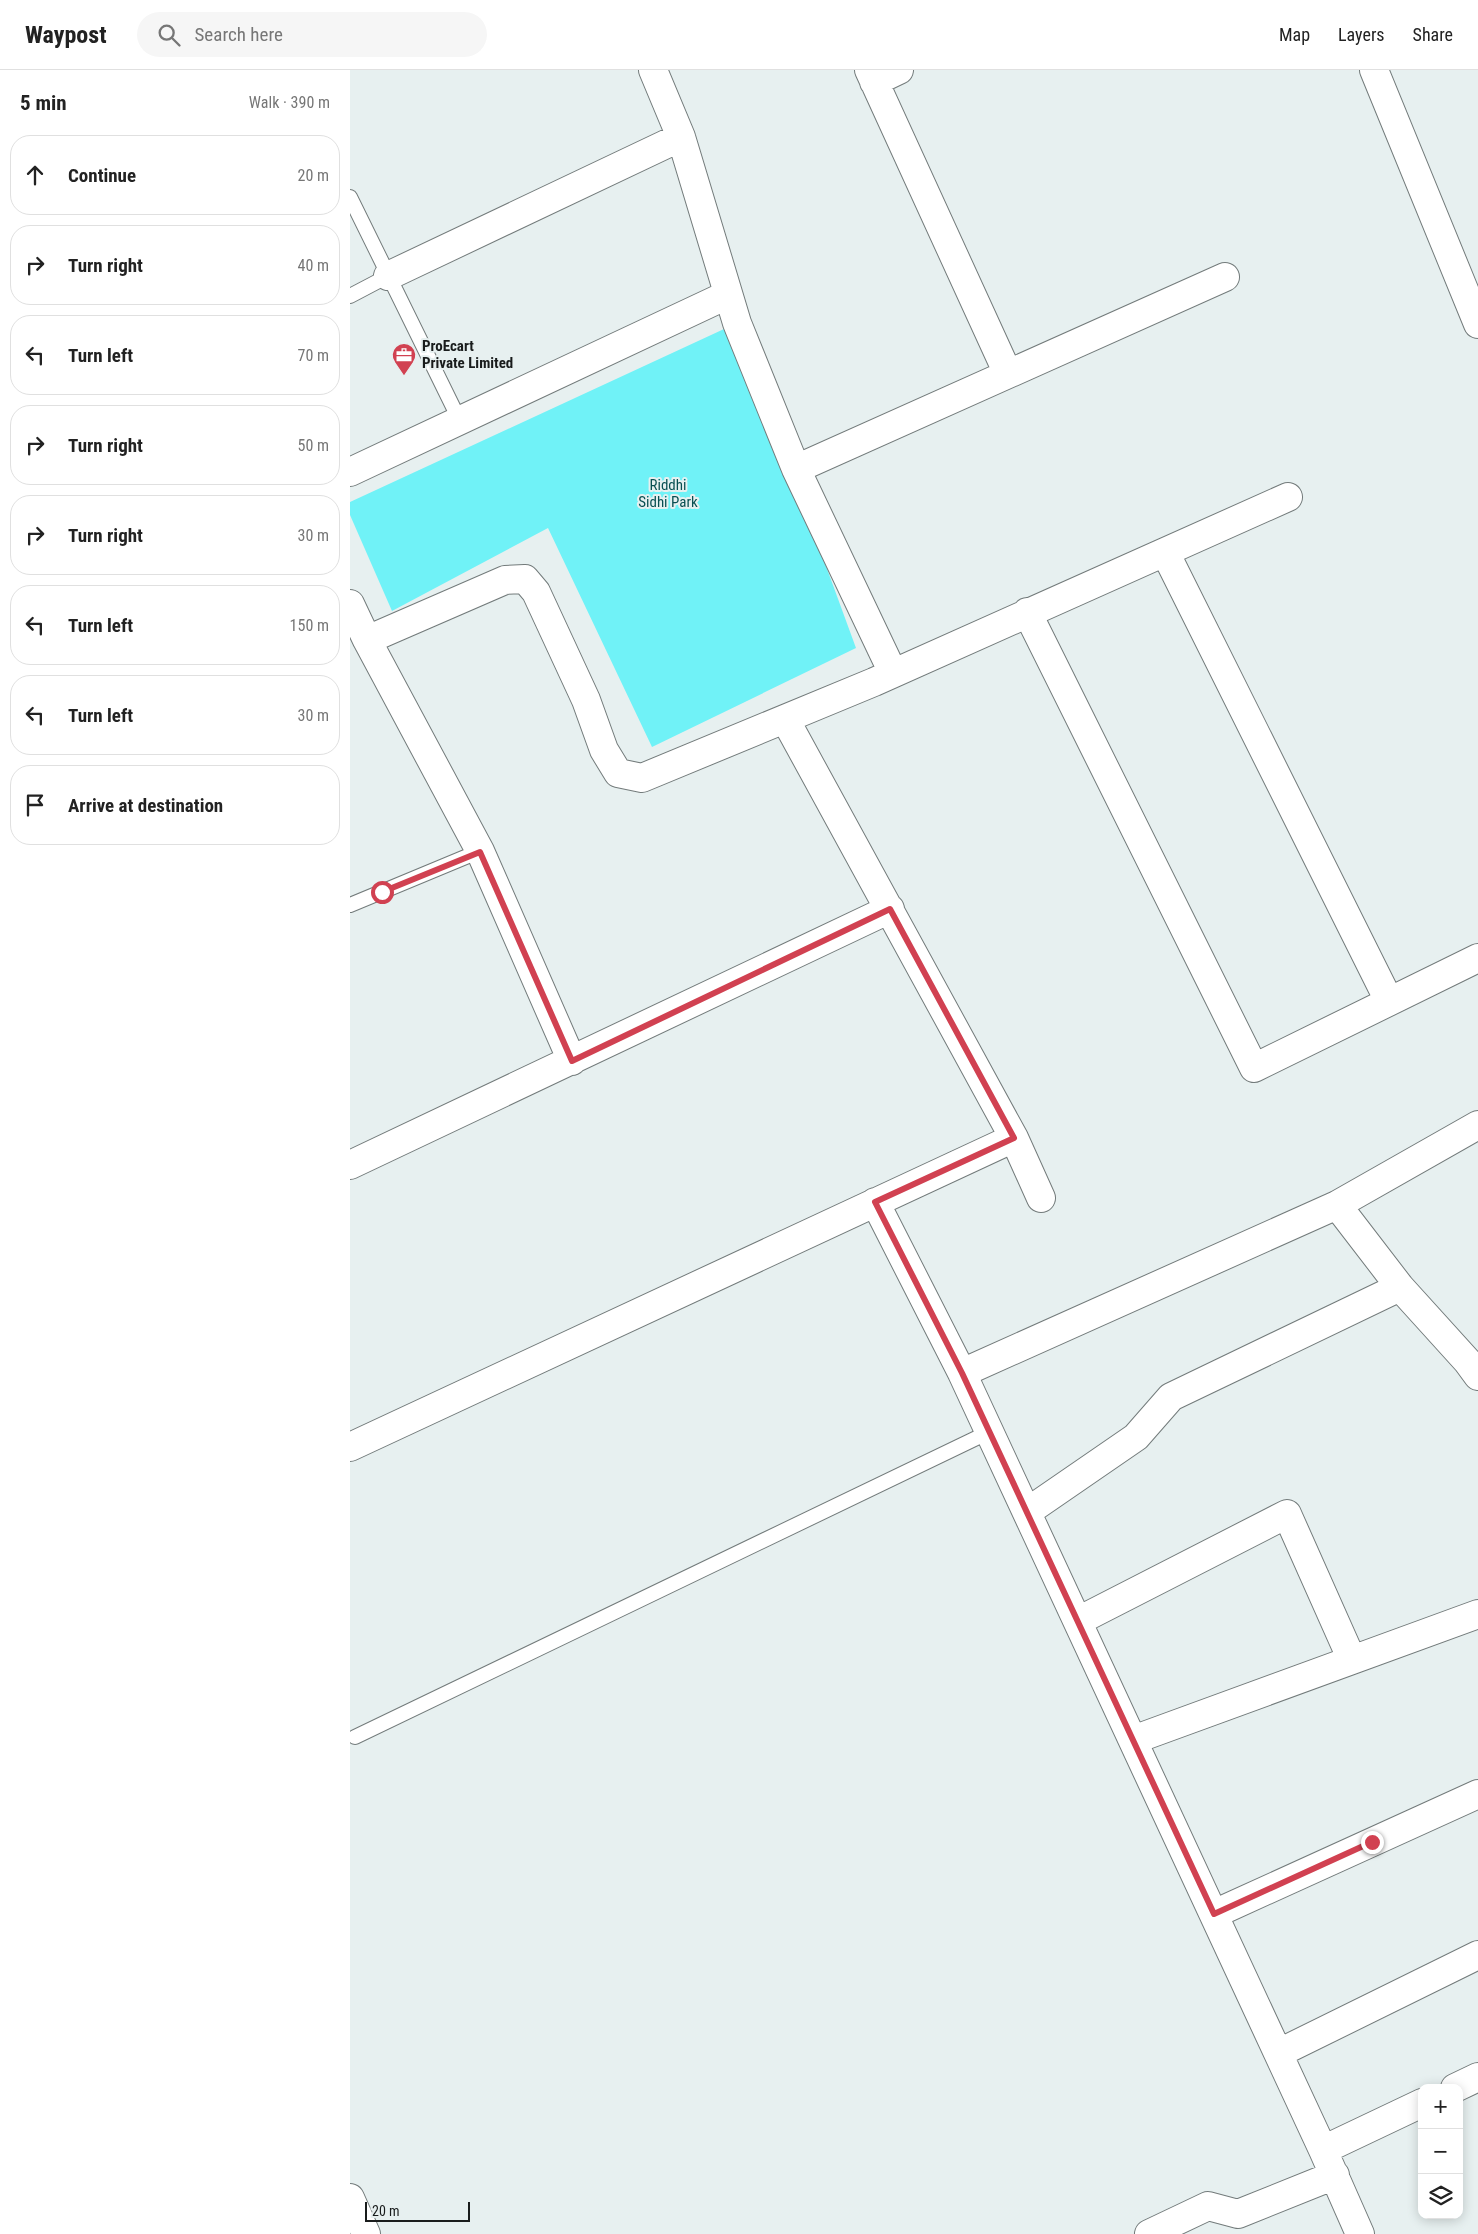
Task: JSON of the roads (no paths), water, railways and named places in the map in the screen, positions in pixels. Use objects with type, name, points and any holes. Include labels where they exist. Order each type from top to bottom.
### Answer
[{"type":"street","points":[[653,70],[681,137],[727,295],[796,469],[892,673]]},
{"type":"street","points":[[899,70],[871,76],[1008,374]]},
{"type":"street","points":[[1374,70],[1478,324]]},
{"type":"street","points":[[388,276],[681,137]]},
{"type":"street","points":[[796,469],[1225,277]]},
{"type":"street","points":[[350,472],[727,295]]},
{"type":"street","points":[[367,640],[505,580],[525,579],[536,592],[586,700],[604,750],[618,773],[642,778],[892,673],[1288,497]]},
{"type":"street","points":[[1164,552],[1389,1001]]},
{"type":"street","points":[[350,604],[367,640],[480,852],[572,1061]]},
{"type":"street","points":[[1027,612],[1254,1068],[1478,958]]},
{"type":"street","points":[[785,719],[1014,1138],[1041,1198]]},
{"type":"street","points":[[350,1165],[890,909]]},
{"type":"street","points":[[962,1373],[1337,1205],[1478,1125]]},
{"type":"street","points":[[350,1447],[1014,1138]]},
{"type":"street","points":[[875,1202],[962,1373],[1279,2053],[1360,2234]]},
{"type":"street","points":[[1337,1205],[1400,1286],[1468,1361],[1478,1376]]},
{"type":"street","points":[[1027,1512],[1136,1437],[1171,1397],[1400,1286]]},
{"type":"street","points":[[1078,1621],[1287,1514],[1352,1660]]},
{"type":"street","points":[[1133,1740],[1478,1614]]},
{"type":"street","points":[[1214,1914],[1478,1794]]},
{"type":"street","points":[[1279,2053],[1478,1955]]},
{"type":"street","points":[[1463,2084],[1478,2077]]},
{"type":"street","points":[[1323,2150],[1418,2105]]},
{"type":"street","points":[[1149,2234],[1208,2206],[1238,2214],[1334,2175]]},
{"type":"street","points":[[350,2198],[366,2234]]},
{"type":"lane","points":[[350,197],[460,419]]},
{"type":"lane","points":[[350,296],[388,276]]},
{"type":"lane","points":[[350,905],[480,852]]},
{"type":"lane","points":[[355,1737],[989,1432]]},
{"type":"place","name":"ProEcart Private Limited","points":[[404,376]]},
{"type":"park label","name":"Riddhi Sidhi Park","points":[[668,494]]}]
